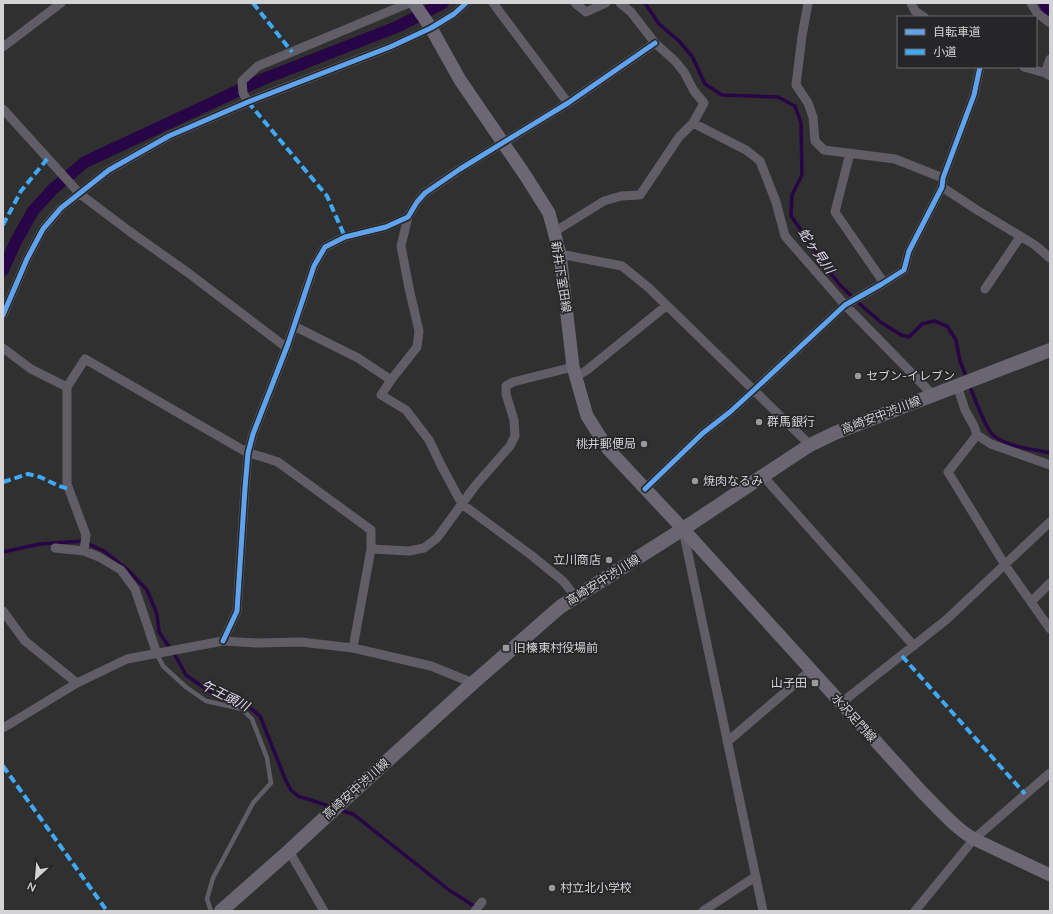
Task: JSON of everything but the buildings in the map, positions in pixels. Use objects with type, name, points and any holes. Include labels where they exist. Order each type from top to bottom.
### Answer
[{"type":"main road","name":"新井下室田線","points":[[414,3],[431,28],[460,80],[526,175],[549,213],[560,254],[575,372],[587,416],[608,449],[683,529]]},
{"type":"main road","name":"高崎安中渋川線","points":[[221,911],[473,683],[560,607],[683,529],[810,445],[835,433],[1050,350]]},
{"type":"main road","name":"水沢足門線","points":[[683,529],[920,791],[966,834],[1050,875]]},
{"type":"street","points":[[3,47],[61,3]]},
{"type":"street","points":[[248,102],[243,93],[242,81],[258,66],[409,3]]},
{"type":"street","points":[[3,315],[27,259],[43,230],[61,208],[109,170],[169,136],[248,102],[390,47],[431,28],[454,14],[466,3]]},
{"type":"street","points":[[493,3],[568,103]]},
{"type":"street","points":[[575,3],[586,12],[606,3]]},
{"type":"street","points":[[554,232],[604,201],[621,196],[640,194],[679,137],[693,123],[704,102],[694,91],[684,72],[675,61],[655,43],[631,12],[620,3]]},
{"type":"street","points":[[808,3],[796,85],[808,103],[813,117],[815,141],[824,150],[895,159],[943,183],[976,210],[1035,245],[1050,258]]},
{"type":"street","points":[[912,3],[915,11],[922,16]]},
{"type":"street","points":[[1031,3],[1037,13],[1050,23]]},
{"type":"street","points":[[576,597],[563,581],[526,551],[462,504],[429,440],[406,410],[381,395],[417,347],[419,331],[401,246],[408,217],[417,202],[425,193],[460,169],[568,103],[655,43]]},
{"type":"street","points":[[1027,68],[1047,74],[1050,59]]},
{"type":"street","points":[[645,490],[703,433],[730,412],[845,305],[904,270],[909,251],[943,183],[974,95],[980,68]]},
{"type":"street","points":[[3,109],[80,194],[187,272],[287,348]]},
{"type":"street","points":[[693,123],[746,150],[760,161],[776,202],[785,236],[845,305],[933,395]]},
{"type":"street","points":[[850,153],[835,212],[884,283]]},
{"type":"street","points":[[223,641],[237,611],[248,453],[253,434],[287,348],[314,266],[325,247],[345,237],[386,227],[408,217]]},
{"type":"street","points":[[985,289],[1020,236]]},
{"type":"street","points":[[560,254],[622,266],[649,288],[810,445]]},
{"type":"street","points":[[371,549],[409,551],[424,548],[437,538],[475,486],[510,446],[515,436],[514,420],[506,394],[506,386],[513,382],[587,370],[666,306]]},
{"type":"street","points":[[294,326],[358,358],[391,380]]},
{"type":"street","points":[[3,348],[31,369],[67,387]]},
{"type":"street","points":[[84,551],[86,535],[67,484],[67,387],[85,359],[248,453],[263,456],[278,462],[371,530],[371,549],[354,648]]},
{"type":"street","points":[[957,385],[965,410],[977,435],[996,446],[1050,465]]},
{"type":"street","points":[[977,435],[948,472],[1005,565],[1050,629]]},
{"type":"street","points":[[763,476],[914,646]]},
{"type":"street","points":[[841,703],[946,620],[1050,522]]},
{"type":"street","points":[[683,529],[762,911]]},
{"type":"street","points":[[55,548],[84,551],[99,557],[121,570],[135,589],[160,653]]},
{"type":"street","points":[[1031,602],[1050,583]]},
{"type":"street","points":[[3,610],[25,641],[77,683]]},
{"type":"street","points":[[3,728],[77,683],[127,659],[223,641],[258,643],[301,642],[354,648],[431,666],[473,683]]},
{"type":"street","points":[[727,742],[811,670]]},
{"type":"street","points":[[915,911],[974,839],[1050,773]]},
{"type":"street","points":[[289,851],[324,911]]},
{"type":"street","points":[[703,911],[755,877]]},
{"type":"street","points":[[475,911],[482,902]]},
{"type":"lane","points":[[160,653],[163,666],[186,687],[206,701],[242,709],[252,720],[267,758],[270,783],[254,803],[213,878],[207,899],[211,911]]},
{"type":"waterway","points":[[3,270],[16,241],[33,211],[53,189],[85,162],[261,80],[399,26],[443,3]]},
{"type":"waterway","name":"蛇ヶ見川","points":[[645,3],[659,24],[679,41],[692,56],[705,84],[722,95],[778,97],[795,106],[801,123],[802,175],[792,195],[791,216],[814,248],[824,265],[841,286],[882,323],[901,335],[909,337],[922,324],[934,321],[947,326],[956,340],[960,361],[967,379]]},
{"type":"waterway","name":"蛇ヶ見川","points":[[969,384],[983,419],[993,435],[1012,445],[1050,453]]},
{"type":"waterway","name":"午王頭川","points":[[3,552],[40,544],[82,541],[104,551],[128,570],[147,590],[157,614],[159,632],[186,675],[209,691],[243,702],[260,716],[291,790],[298,796],[332,807]]},
{"type":"waterway","name":"午王頭川","points":[[340,810],[353,814],[449,890],[482,911]]},
{"type":"marked path","points":[[253,3],[292,52]]},
{"type":"marked path","points":[[248,102],[327,196],[345,237]]},
{"type":"marked path","points":[[3,225],[21,191],[48,158]]},
{"type":"marked path","points":[[3,482],[28,474],[40,477],[69,489]]},
{"type":"marked path","points":[[902,656],[1025,794]]},
{"type":"marked path","points":[[3,766],[107,911]]},
{"type":"cycle path","points":[[3,315],[27,259],[43,229],[61,208],[109,170],[169,136],[248,102],[390,47],[431,28],[454,14],[466,3]]},
{"type":"cycle path","points":[[223,641],[237,611],[248,453],[253,434],[288,344],[314,266],[325,247],[345,237],[386,227],[408,217],[417,202],[425,193],[460,169],[568,103],[655,43]]},
{"type":"cycle path","points":[[645,489],[703,433],[730,412],[845,305],[904,270],[909,251],[942,187],[943,178],[974,95],[980,68]]},
{"type":"place","name":"セブン-イレブン","points":[[858,376]]},
{"type":"place","name":"群馬銀行","points":[[759,422]]},
{"type":"place","name":"桃井郵便局","points":[[644,444]]},
{"type":"place","name":"焼肉なるみ","points":[[695,481]]},
{"type":"place","name":"立川商店","points":[[609,560]]},
{"type":"place","name":"旧榛東村役場前","points":[[506,648]]},
{"type":"place","name":"山子田","points":[[815,683]]},
{"type":"place","name":"村立北小学校","points":[[552,888]]}]
